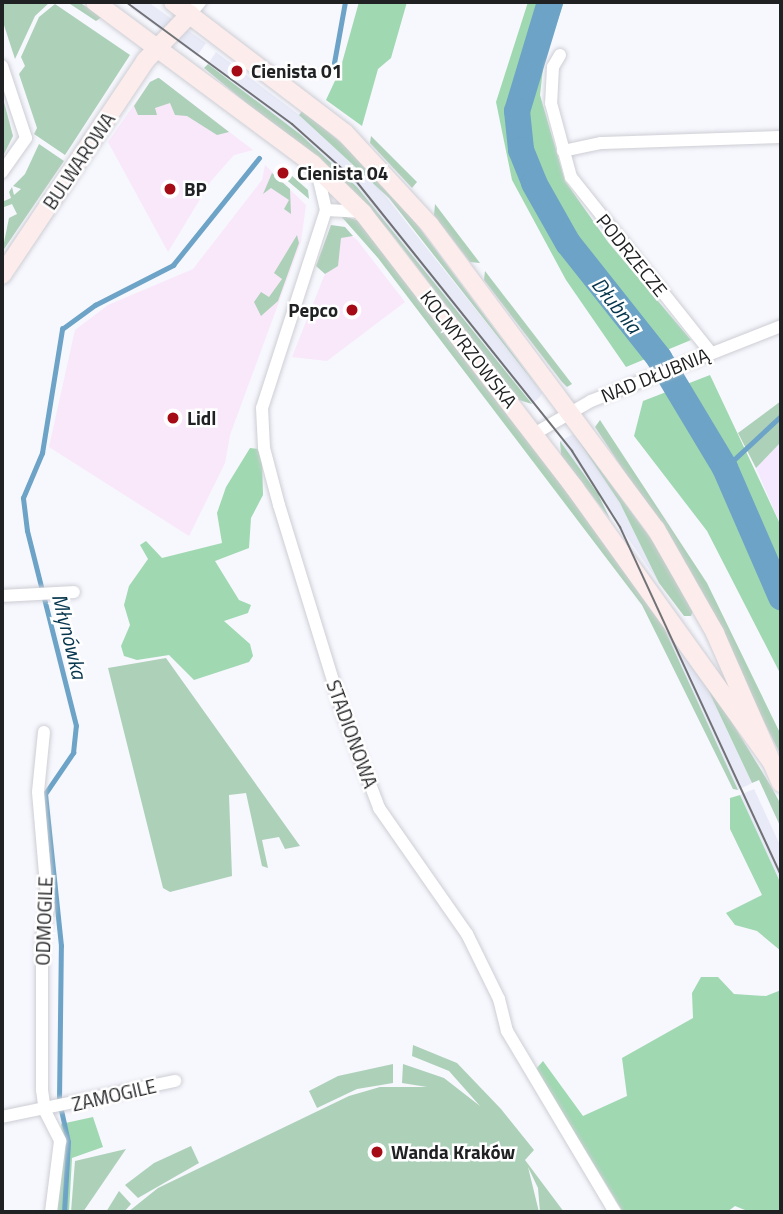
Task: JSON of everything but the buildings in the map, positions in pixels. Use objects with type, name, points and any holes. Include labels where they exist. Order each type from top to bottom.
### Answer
[{"type":"main road","name":"KOCMYRZOWSKA","points":[[95,2],[313,164],[363,213],[534,434],[772,763]]},
{"type":"main road","name":"KOCMYRZOWSKA","points":[[173,2],[195,8],[323,115],[383,170],[571,410],[685,578],[736,677],[781,783]]},
{"type":"main road","name":"BULWAROWA","points":[[2,275],[159,47],[195,8]]},
{"type":"street","name":"PODRZECZE","points":[[560,55],[553,67],[551,103],[571,177],[588,202],[711,353]]},
{"type":"street","points":[[2,66],[26,138],[2,172]]},
{"type":"street","points":[[563,151],[601,143],[781,138]]},
{"type":"street","points":[[313,164],[326,209],[363,213]]},
{"type":"street","name":"STADIONOWA","points":[[326,209],[263,400],[264,448],[285,523],[343,713],[379,808],[467,934],[499,999],[508,1031],[615,1212]]},
{"type":"street","name":"NAD DŁUBNIĄ","points":[[534,434],[571,410],[630,384],[781,326]]},
{"type":"street","points":[[2,596],[74,592]]},
{"type":"street","name":"ODMOGILE","points":[[44,732],[38,792],[48,909],[42,937],[50,1110],[60,1141],[51,1212]]},
{"type":"street","name":"ZAMOGILE","points":[[50,1110],[175,1081]]},
{"type":"street","points":[[2,1116],[50,1110]]},
{"type":"shaded area","points":[[134,2],[148,2],[206,43],[197,56],[130,8]]},
{"type":"shaded area","points":[[216,52],[318,129],[375,183],[542,393],[540,397],[532,404],[357,187],[301,135],[208,64]]},
{"type":"shaded area","points":[[159,78],[253,150],[234,155],[211,181],[168,252],[108,142],[150,82]]},
{"type":"shaded area","points":[[265,165],[306,205],[301,242],[230,435],[225,463],[189,536],[49,447],[75,330],[108,305],[193,269],[262,180]]},
{"type":"shaded area","points":[[339,226],[357,240],[405,302],[327,361],[292,357],[324,276],[334,260]]},
{"type":"shaded area","points":[[574,434],[620,503],[659,583],[560,441]]},
{"type":"shaded area","points":[[781,442],[781,526],[756,468]]},
{"type":"shaded area","points":[[653,604],[694,660],[752,783],[738,790]]},
{"type":"shaded area","points":[[754,789],[781,847],[781,884],[740,795]]},
{"type":"green space","points":[[2,2],[50,2],[35,16],[15,59],[2,19]]},
{"type":"green space","points":[[67,2],[79,2],[102,17],[96,21]]},
{"type":"green space","points":[[359,2],[407,2],[391,58],[378,69],[362,126],[326,100],[340,70]]},
{"type":"green space","points":[[528,2],[564,2],[544,60],[540,95],[565,181],[608,242],[691,340],[626,367],[566,280],[512,180],[496,102]]},
{"type":"green space","points":[[55,4],[130,55],[65,155],[34,134],[37,128],[19,74],[25,66],[21,57],[39,17]]},
{"type":"green space","points":[[208,64],[301,135],[357,187],[532,404],[519,400],[390,232],[353,191],[204,68]]},
{"type":"green space","points":[[159,78],[229,132],[217,135],[187,116],[175,115],[170,103],[155,108],[157,115],[138,115],[134,106],[150,82]]},
{"type":"green space","points":[[4,102],[13,136],[2,158],[2,103]]},
{"type":"green space","points":[[303,110],[361,160],[401,203],[542,393],[389,198],[299,115]]},
{"type":"green space","points":[[371,136],[417,182],[412,188],[370,143]]},
{"type":"green space","points":[[39,144],[64,161],[2,252],[9,218],[17,214],[12,204],[4,207],[2,202],[11,198],[9,192],[12,187],[14,195],[21,189],[13,186],[25,174]]},
{"type":"green space","points":[[276,171],[288,179],[291,175],[308,190],[309,199]]},
{"type":"green space","points":[[272,173],[290,189],[291,214],[284,209],[289,200],[271,188],[263,194]]},
{"type":"green space","points":[[435,204],[480,263],[470,262],[434,215]]},
{"type":"green space","points":[[340,215],[359,221],[653,604],[738,790],[733,789],[642,605],[378,258]]},
{"type":"green space","points":[[331,225],[345,227],[353,236],[341,238],[338,266],[325,274],[316,266]]},
{"type":"green space","points":[[297,235],[299,243],[278,301],[261,316],[254,302],[261,292],[269,297],[282,279],[274,273]]},
{"type":"green space","points":[[485,271],[572,384],[567,387],[562,382],[484,280]]},
{"type":"green space","points":[[710,375],[781,526],[781,675],[707,531],[634,436],[643,401]]},
{"type":"green space","points":[[781,401],[781,442],[756,468],[738,433]]},
{"type":"green space","points":[[600,420],[707,583],[781,735],[781,756],[691,572],[595,427]]},
{"type":"green space","points":[[574,434],[654,543],[693,611],[691,616],[684,616],[659,583],[620,503]]},
{"type":"green space","points":[[560,441],[598,494],[610,519],[561,455]]},
{"type":"green space","points":[[250,448],[259,449],[262,458],[263,495],[251,518],[249,548],[215,561],[239,600],[251,605],[248,613],[224,621],[250,644],[253,656],[249,662],[194,680],[169,655],[137,660],[124,656],[121,646],[130,625],[124,605],[129,586],[148,559],[140,545],[146,541],[162,558],[222,543],[217,513],[226,487]]},
{"type":"green space","points":[[166,658],[300,846],[285,849],[279,837],[262,840],[268,868],[262,866],[246,793],[229,795],[232,876],[170,892],[163,888],[108,668]]},
{"type":"green space","points":[[694,660],[781,805],[781,828],[759,780],[752,783]]},
{"type":"green space","points":[[740,795],[781,884],[781,951],[757,931],[735,925],[726,913],[762,895],[730,829],[730,798]]},
{"type":"green space","points":[[701,977],[718,977],[734,994],[766,996],[781,990],[781,1212],[750,1212],[735,1206],[727,1212],[623,1212],[536,1069],[543,1061],[583,1116],[627,1096],[622,1058],[693,1018],[692,993]]},
{"type":"green space","name":"Wanda Kraków","points":[[413,1045],[457,1063],[501,1109],[534,1150],[525,1160],[564,1212],[540,1212],[538,1188],[528,1167],[539,1212],[128,1212],[158,1188],[349,1096],[380,1087],[427,1087],[402,1083],[403,1064],[444,1078],[480,1106],[449,1071],[412,1056]]},
{"type":"green space","points":[[393,1064],[393,1083],[357,1089],[317,1108],[309,1091],[338,1076]]},
{"type":"green space","points":[[93,1117],[103,1147],[72,1158],[69,1212],[53,1212],[63,1152],[61,1124]]},
{"type":"green space","points":[[191,1146],[199,1163],[138,1198],[125,1185],[154,1163]]},
{"type":"green space","points":[[126,1149],[83,1212],[71,1212],[75,1161]]},
{"type":"green space","points":[[119,1191],[131,1204],[124,1212],[106,1212]]},
{"type":"waterway","name":"Młynówka","points":[[334,63],[345,2]]},
{"type":"waterway","name":"Dłubnia","points":[[550,2],[517,111],[521,150],[534,183],[568,243],[659,358],[725,468],[781,597]]},
{"type":"waterway","name":"Młynówka","points":[[64,1212],[68,1142],[59,1101],[61,946],[45,794],[73,753],[76,726],[27,531],[23,498],[42,453],[62,329],[95,305],[173,265],[259,158]]},
{"type":"waterway","points":[[725,468],[781,416]]},
{"type":"tram line","points":[[126,2],[292,124],[356,181],[572,451],[620,527],[781,876]]},
{"type":"place","name":"Cienista 01","points":[[237,71]]},
{"type":"place","name":"Cienista 04","points":[[283,173]]},
{"type":"place","name":"BP","points":[[170,189]]},
{"type":"place","name":"Pepco","points":[[352,310]]},
{"type":"place","name":"Lidl","points":[[173,418]]},
{"type":"place","name":"Wanda Kraków","points":[[377,1152]]}]
